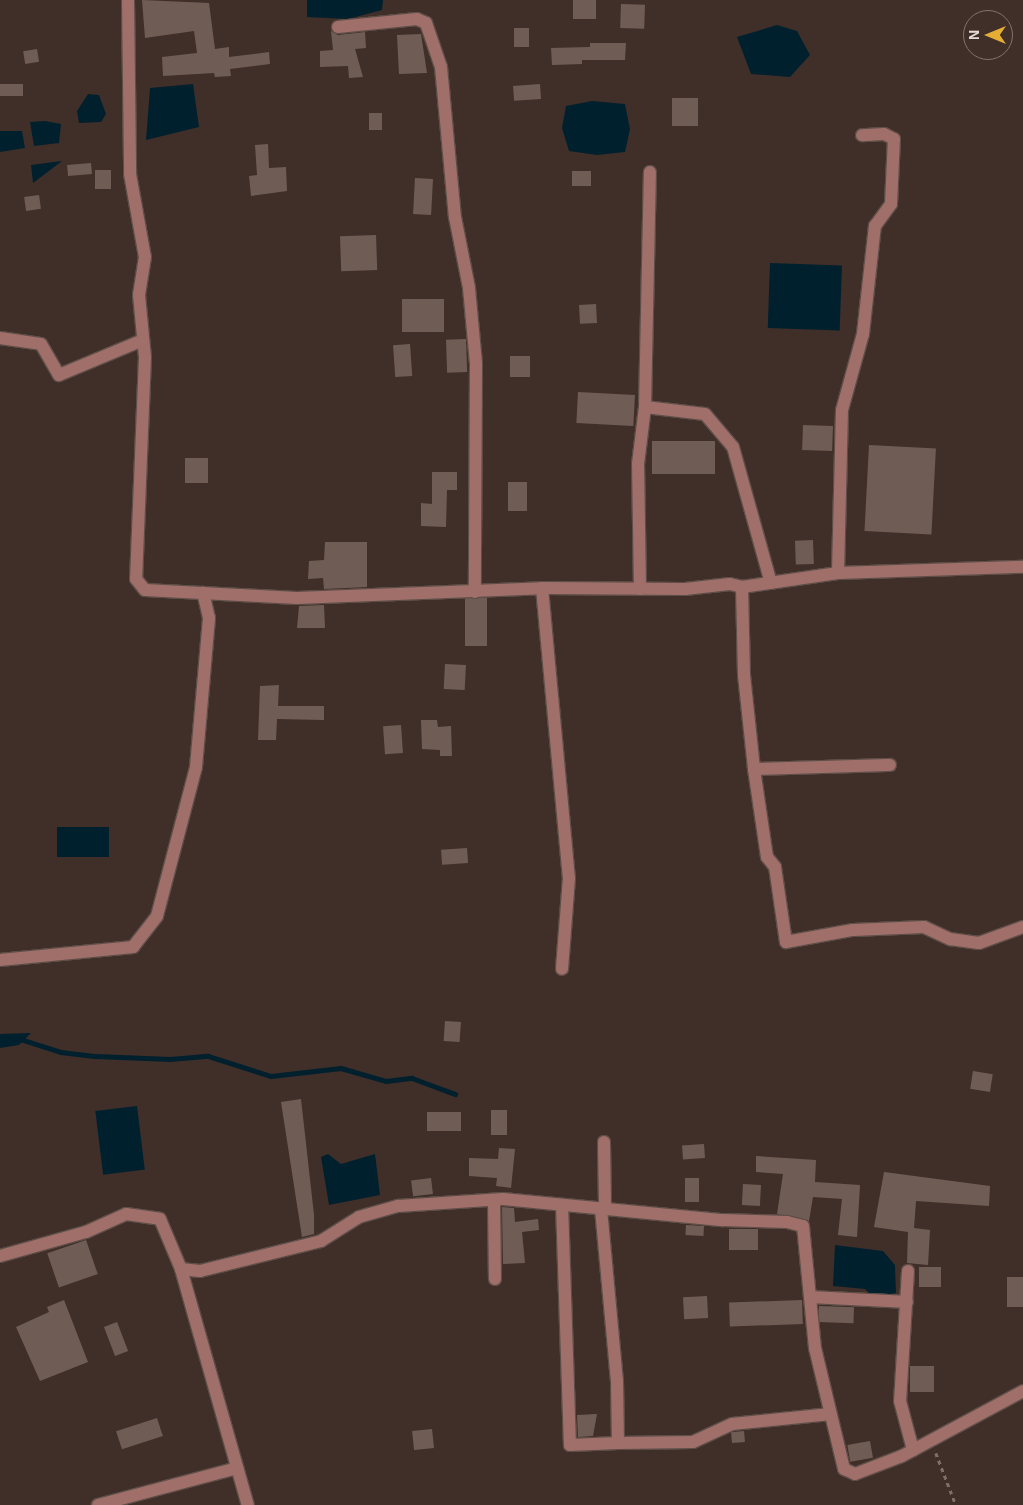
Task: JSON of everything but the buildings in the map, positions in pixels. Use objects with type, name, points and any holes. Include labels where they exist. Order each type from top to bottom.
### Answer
[{"type":"street","points":[[128,0],[130,174],[145,257],[139,295],[143,340],[136,579],[145,590],[296,598],[542,588],[640,589],[730,584],[742,587],[838,574],[1023,567]]},
{"type":"street","points":[[338,27],[416,19],[426,23],[441,67],[454,217],[470,288],[476,364],[475,592]]},
{"type":"street","points":[[838,574],[842,410],[863,334],[875,226],[891,204],[894,139],[884,134],[862,135]]},
{"type":"street","points":[[640,589],[638,464],[645,407],[650,172]]},
{"type":"street","points":[[0,338],[41,344],[59,375],[143,340]]},
{"type":"street","points":[[645,407],[705,414],[733,447],[771,583]]},
{"type":"street","points":[[742,587],[744,676],[754,769],[767,857],[775,867],[786,942],[853,930],[924,927],[950,940],[979,943],[1023,927]]},
{"type":"street","points":[[542,588],[562,835],[569,878],[562,969]]},
{"type":"street","points":[[0,960],[133,947],[157,916],[196,767],[209,618],[203,592]]},
{"type":"street","points":[[754,769],[890,765]]},
{"type":"street","points":[[604,1142],[603,1209],[617,1380],[618,1443]]},
{"type":"street","points":[[494,1200],[495,1279]]},
{"type":"street","points":[[181,1269],[200,1271],[321,1241],[359,1217],[398,1206],[494,1200],[803,1226],[815,1348],[844,1469],[855,1474],[913,1450],[1023,1392]]},
{"type":"street","points":[[562,1205],[570,1445],[693,1442],[732,1424],[830,1414]]},
{"type":"street","points":[[0,1256],[86,1232],[126,1214],[160,1219],[181,1269],[248,1505]]},
{"type":"street","points":[[908,1270],[900,1401],[913,1450]]},
{"type":"street","points":[[811,1297],[907,1302]]},
{"type":"street","points":[[98,1505],[237,1468]]},
{"type":"path","points":[[931,1440],[956,1505]]},
{"type":"water","points":[[307,0],[383,0],[382,10],[348,19],[307,17]]},
{"type":"water","points":[[777,25],[797,31],[810,55],[790,77],[751,74],[737,37]]},
{"type":"water","points":[[193,84],[199,127],[146,140],[150,88]]},
{"type":"water","points":[[88,94],[99,95],[106,114],[101,122],[79,123],[77,111]]},
{"type":"water","points":[[592,101],[625,104],[630,129],[625,152],[597,155],[569,151],[562,128],[566,106]]},
{"type":"water","points":[[45,121],[61,124],[59,143],[34,146],[30,122]]},
{"type":"water","points":[[0,131],[22,131],[25,148],[0,152]]},
{"type":"water","points":[[62,161],[33,183],[31,165]]},
{"type":"water","points":[[770,263],[842,266],[840,330],[768,328]]},
{"type":"water","points":[[57,827],[109,827],[109,857],[57,857]]},
{"type":"water","points":[[31,1033],[19,1045],[0,1048],[0,1034]]},
{"type":"water","points":[[137,1106],[145,1170],[103,1175],[95,1111]]},
{"type":"water","points":[[328,1154],[341,1164],[375,1154],[380,1195],[329,1205],[321,1157]]},
{"type":"water","points":[[835,1245],[883,1251],[895,1265],[896,1293],[873,1297],[865,1289],[833,1286]]},
{"type":"waterway","points":[[20,1039],[61,1052],[96,1056],[170,1059],[208,1056],[271,1076],[341,1068],[386,1081],[412,1078],[455,1094]]}]
